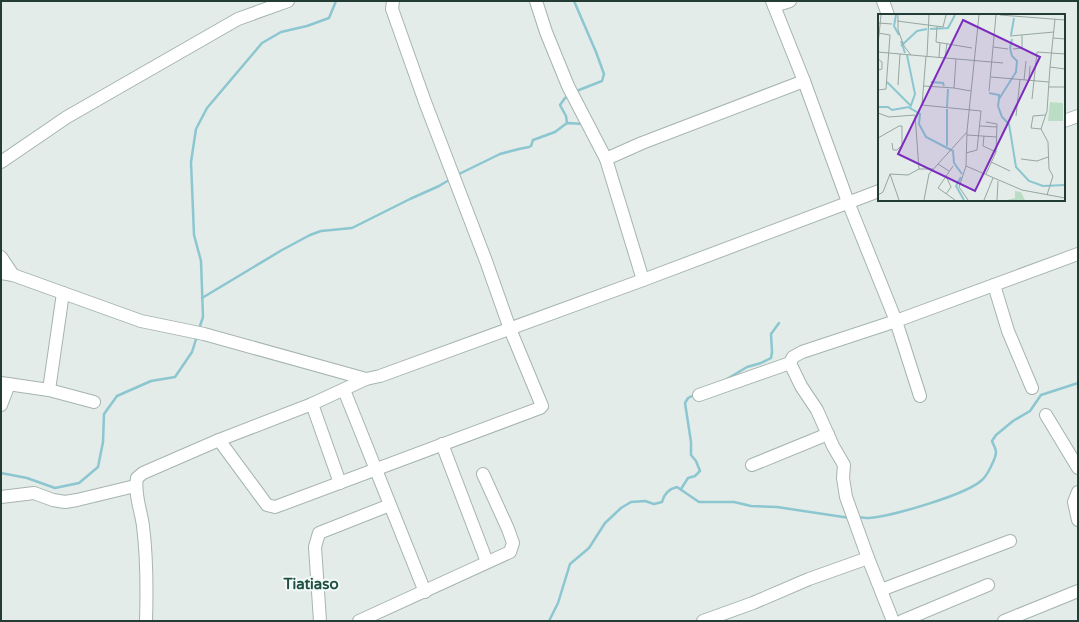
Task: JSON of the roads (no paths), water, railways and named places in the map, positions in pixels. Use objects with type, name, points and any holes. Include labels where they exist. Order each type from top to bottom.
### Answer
[{"type":"street","points":[[1,162],[67,117],[238,19],[288,1]]},
{"type":"street","points":[[219,440],[267,505],[275,507],[542,406],[510,329],[425,102],[392,9],[392,1]]},
{"type":"street","points":[[536,1],[546,32],[568,86],[606,159],[643,280]]},
{"type":"street","points":[[790,1],[773,4],[804,81],[848,202],[896,321],[920,396]]},
{"type":"street","points":[[883,1],[888,14]]},
{"type":"street","points":[[606,159],[642,143],[804,81]]},
{"type":"street","points":[[1065,121],[1078,116]]},
{"type":"street","points":[[146,621],[147,570],[143,526],[135,486],[137,478],[143,473],[219,440],[312,404],[366,379],[380,376],[510,329],[878,190]]},
{"type":"street","points":[[699,395],[790,363],[793,357],[802,352],[896,321],[1078,254]]},
{"type":"street","points":[[1,257],[7,274],[141,320],[204,334],[366,379]]},
{"type":"street","points":[[994,285],[1008,331],[1032,388]]},
{"type":"street","points":[[49,390],[63,293]]},
{"type":"street","points":[[790,363],[844,465],[843,478],[846,497],[893,621]]},
{"type":"street","points":[[1,405],[5,384],[49,390],[94,402]]},
{"type":"street","points":[[344,390],[425,592]]},
{"type":"street","points":[[312,404],[340,483]]},
{"type":"street","points":[[1046,415],[1078,468]]},
{"type":"street","points":[[752,466],[828,434]]},
{"type":"street","points":[[442,444],[456,485],[487,562]]},
{"type":"street","points":[[359,621],[510,552],[513,543],[483,474]]},
{"type":"street","points":[[1,497],[34,493],[53,500],[65,502],[135,486]]},
{"type":"street","points":[[1078,492],[1074,502],[1078,520]]},
{"type":"street","points":[[320,621],[316,547],[319,533],[390,505]]},
{"type":"street","points":[[881,590],[1010,541]]},
{"type":"street","points":[[702,621],[754,603],[809,579],[868,558]]},
{"type":"street","points":[[902,621],[988,585]]},
{"type":"street","points":[[1004,621],[1078,591]]},
{"type":"waterway","points":[[199,329],[203,317],[201,261],[194,235],[191,162],[196,129],[207,108],[262,43],[281,32],[307,26],[329,18],[336,1]]},
{"type":"waterway","points":[[574,1],[604,74],[602,81],[575,93]]},
{"type":"waterway","points":[[567,123],[566,116],[560,105],[565,98],[568,97]]},
{"type":"waterway","points":[[457,175],[500,154],[529,147],[531,146],[533,140],[555,132],[567,123],[584,124]]},
{"type":"waterway","points":[[202,298],[310,235],[321,231],[352,228],[449,180]]},
{"type":"waterway","points":[[727,379],[747,367],[771,358],[771,334],[779,323]]},
{"type":"waterway","points":[[1,473],[27,478],[55,488],[79,483],[98,467],[103,442],[104,414],[117,396],[151,381],[175,377],[192,352],[197,336]]},
{"type":"waterway","points":[[857,517],[869,518],[911,509],[945,498],[973,486],[982,480],[989,471],[996,455],[992,441],[996,435],[1013,421],[1030,411],[1041,395],[1078,383]]},
{"type":"waterway","points":[[681,489],[688,478],[695,476],[700,471],[696,461],[691,455],[691,442],[685,403],[688,398],[696,394]]},
{"type":"waterway","points":[[549,621],[558,603],[570,564],[589,548],[605,523],[621,508],[631,502],[645,501],[654,504],[662,502],[667,492],[677,487],[699,502],[734,502],[751,506],[777,507],[850,518]]},
{"type":"district","name":"Tiatiaso","points":[[311,584]]}]
